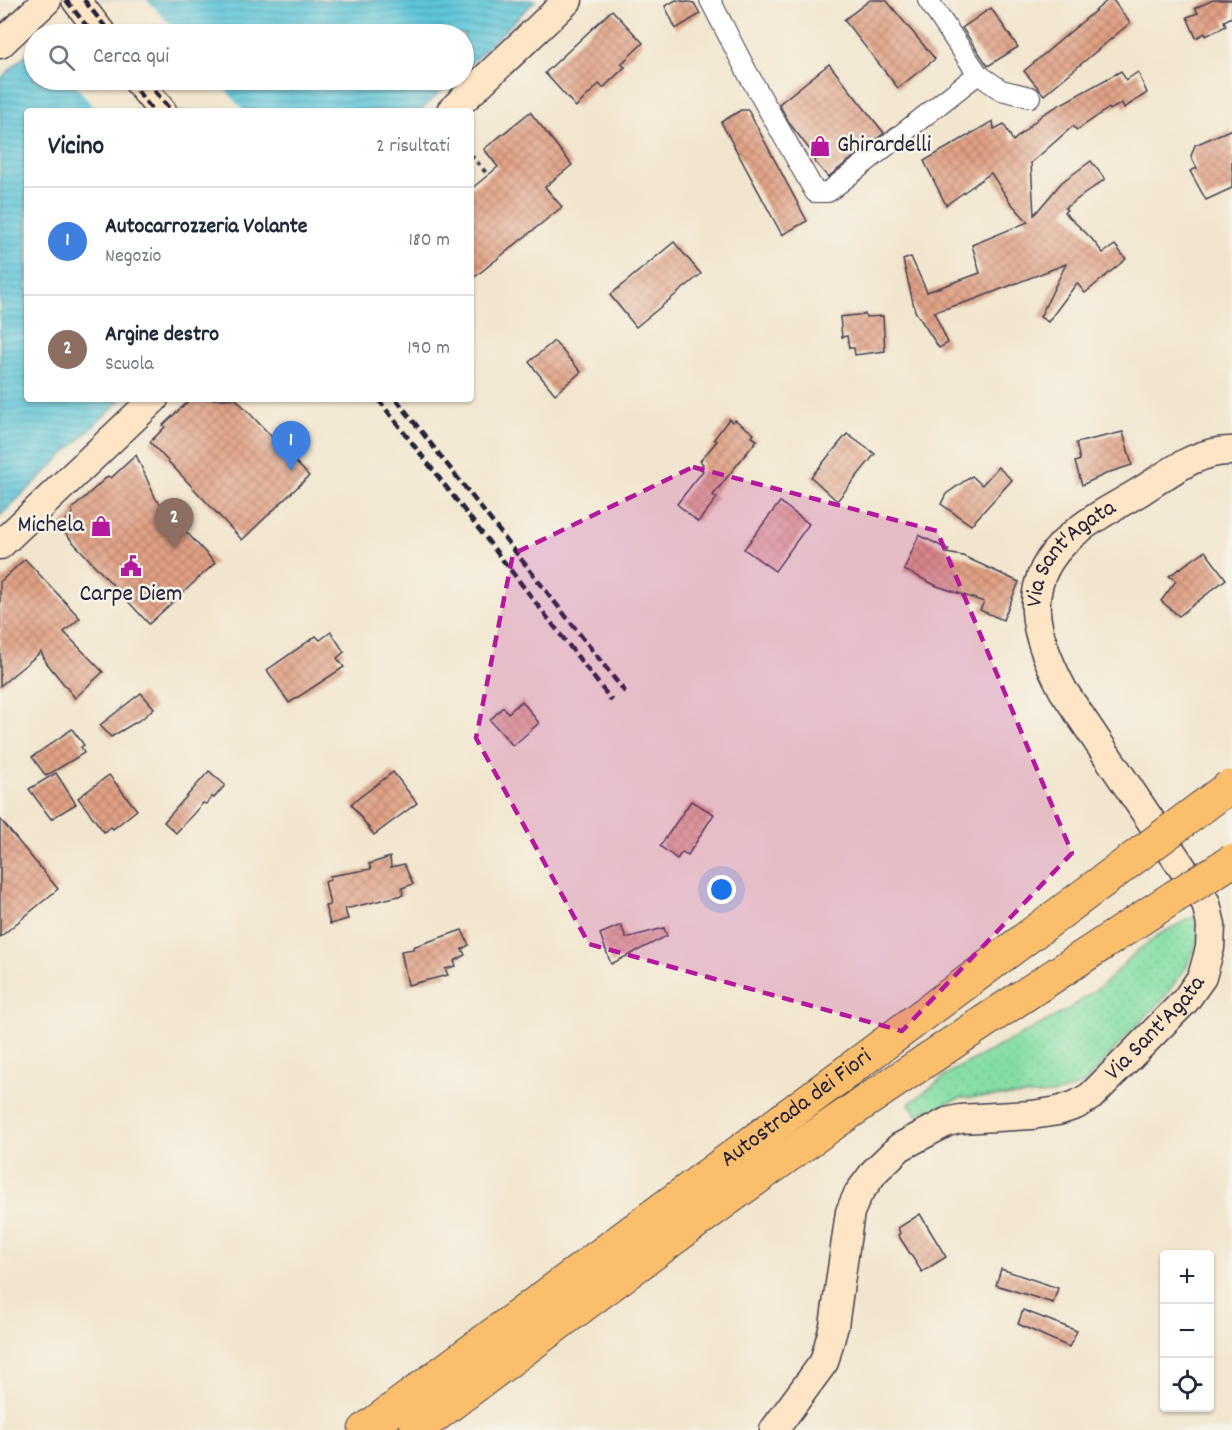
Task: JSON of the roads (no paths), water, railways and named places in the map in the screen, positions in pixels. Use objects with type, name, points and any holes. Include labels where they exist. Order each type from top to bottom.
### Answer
[{"type":"highway","name":"Autostrada dei Fiori","points":[[365,1430],[1229,787]]},
{"type":"highway","name":"Autostrada dei Fiori","points":[[416,1430],[710,1212],[834,1124],[979,1024],[1232,861]]},
{"type":"street","points":[[8,36],[47,0]]},
{"type":"street","points":[[76,0],[94,24]]},
{"type":"street","points":[[474,89],[568,0]]},
{"type":"street","points":[[710,0],[815,192],[828,192],[978,74]]},
{"type":"street","points":[[928,0],[978,74],[1001,90],[1030,97]]},
{"type":"street","points":[[145,90],[160,108]]},
{"type":"street","points":[[454,108],[473,90]]},
{"type":"street","points":[[0,545],[151,402]]},
{"type":"street","name":"Via Sant'Agata","points":[[774,1430],[824,1362],[834,1326],[850,1212],[858,1194],[875,1171],[900,1147],[947,1122],[960,1119],[1032,1115],[1058,1111],[1076,1105],[1091,1096],[1185,1001],[1202,977],[1210,948],[1212,925],[1206,903],[1063,690],[1047,660],[1036,627],[1035,600],[1042,575],[1054,553],[1071,536],[1181,466],[1206,454],[1221,450],[1232,451]]},
{"type":"water","points":[[85,0],[536,0],[474,60],[474,24],[59,24]]},
{"type":"water","points":[[24,56],[24,90],[442,90],[423,108],[24,108],[24,402],[119,402],[0,516],[0,79]]},
{"type":"railway","points":[[66,0],[85,24]]},
{"type":"railway","points":[[84,0],[103,24]]},
{"type":"railway","points":[[137,90],[151,108]]},
{"type":"railway","points":[[154,90],[169,108]]},
{"type":"railway","points":[[380,402],[612,701]]},
{"type":"railway","points":[[398,402],[625,692]]},
{"type":"place","name":"Ghirardelli","points":[[820,146]]},
{"type":"place","name":"Autocarrozzeria Volante","points":[[291,471]]},
{"type":"place","name":"Michela","points":[[101,526]]},
{"type":"place","name":"Argine destro","points":[[174,548]]},
{"type":"place","name":"Carpe Diem","points":[[131,566]]}]
